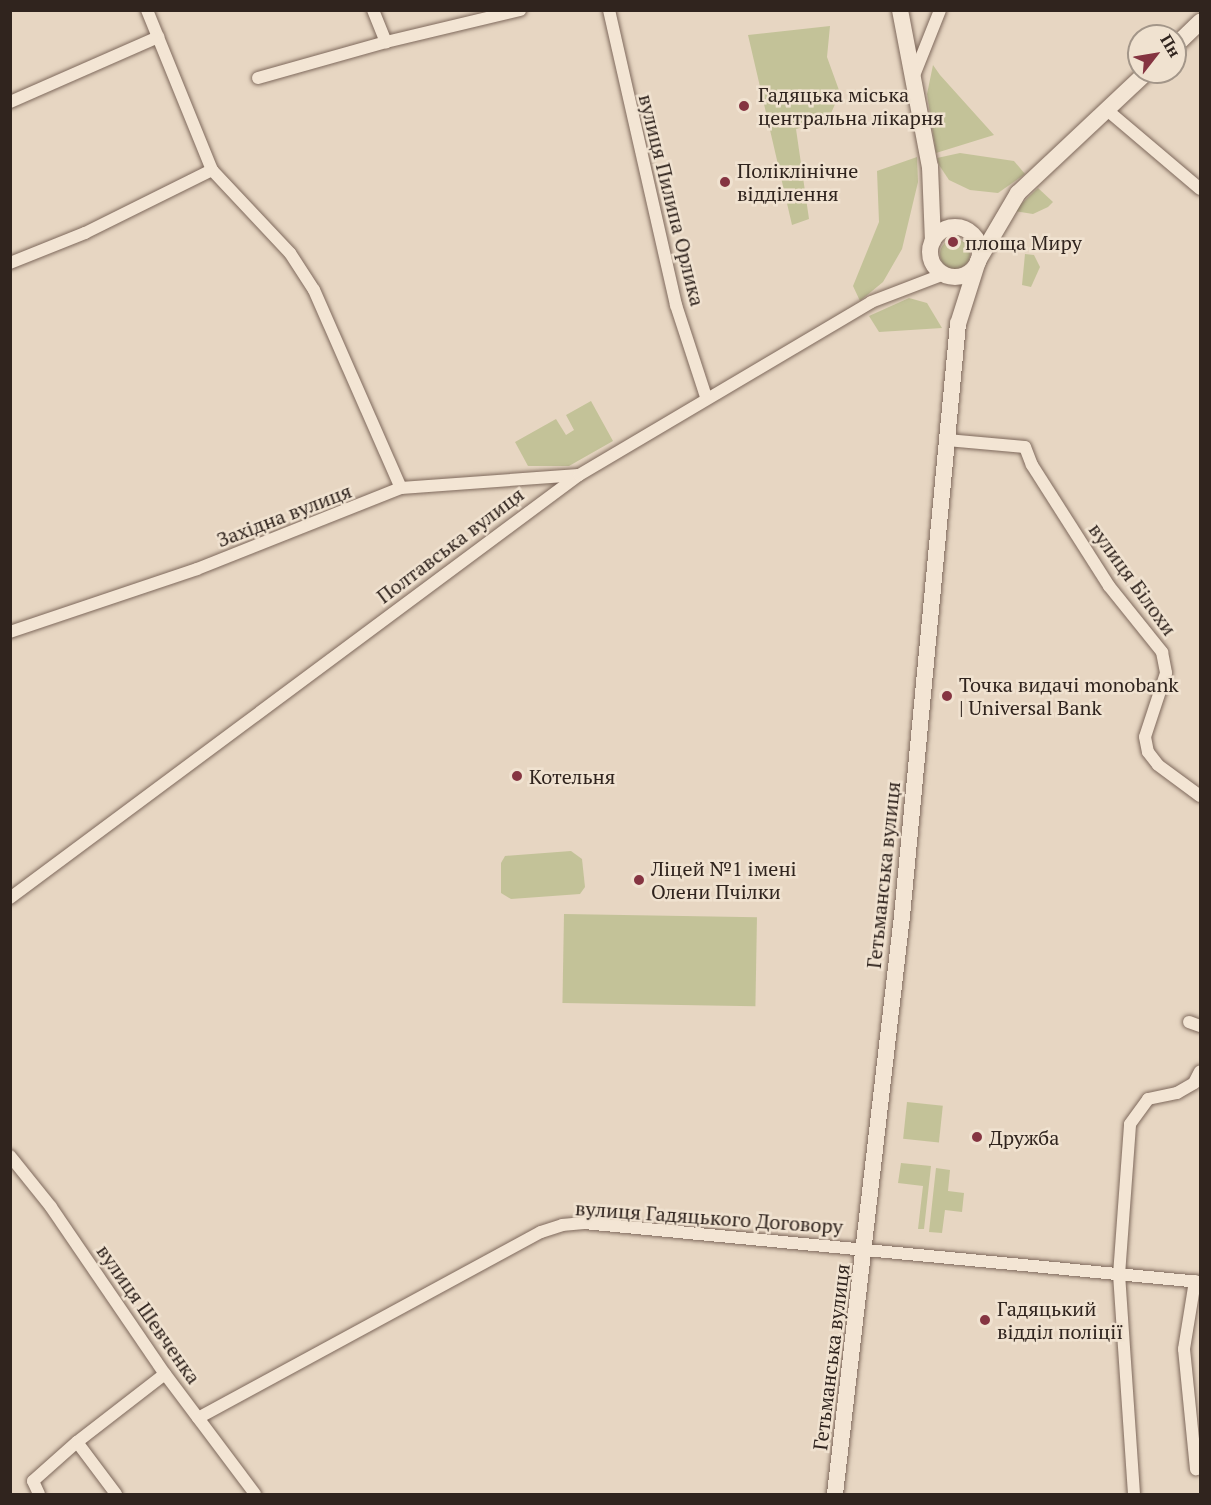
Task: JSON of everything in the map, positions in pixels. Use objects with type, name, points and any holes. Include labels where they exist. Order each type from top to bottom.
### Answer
[{"type":"street","points":[[147,10],[212,170],[290,253],[314,290],[401,488]]},
{"type":"street","points":[[373,10],[386,42]]},
{"type":"street","points":[[258,78],[386,42],[520,10]]},
{"type":"street","name":"вулиця Пилипа Орлика","points":[[609,10],[676,304],[706,398]]},
{"type":"street","points":[[900,10],[930,167],[933,263],[944,274],[966,275],[978,261],[979,243],[964,229],[950,228],[933,241]]},
{"type":"street","points":[[913,79],[940,10]]},
{"type":"street","points":[[1187,34],[1200,22]]},
{"type":"street","points":[[10,102],[158,37]]},
{"type":"street","name":"Гетьманська вулиця","points":[[835,1494],[865,1249],[936,576],[958,324],[978,261],[1018,192],[1134,84]]},
{"type":"street","points":[[1107,110],[1200,189]]},
{"type":"street","points":[[10,263],[85,233],[212,170]]},
{"type":"street","name":"Полтавська вулиця","points":[[10,898],[579,475],[871,302],[944,274]]},
{"type":"street","name":"вулиця Білохи","points":[[947,440],[1025,447],[1032,465],[1109,586],[1162,652],[1166,673],[1145,737],[1148,752],[1158,765],[1200,796]]},
{"type":"street","name":"Західна вулиця","points":[[10,632],[197,569],[401,488],[519,477],[579,475]]},
{"type":"street","points":[[1134,1494],[1119,1275],[1130,1124],[1148,1099],[1177,1093],[1194,1083],[1200,1071]]},
{"type":"street","name":"вулиця Шевченка","points":[[10,1156],[51,1207],[165,1374],[255,1494]]},
{"type":"street","name":"вулиця Гадяцького Договору","points":[[198,1418],[541,1232],[562,1225],[584,1223],[1198,1282],[1184,1350],[1196,1469]]},
{"type":"street","points":[[39,1494],[33,1480],[77,1442],[165,1374]]},
{"type":"street","points":[[77,1442],[116,1494]]},
{"type":"green space","points":[[830,26],[827,57],[840,93],[828,120],[796,129],[809,219],[792,225],[748,35]]},
{"type":"green space","points":[[933,65],[994,135],[936,153],[927,94]]},
{"type":"green space","points":[[960,153],[1014,161],[1025,174],[998,193],[970,190],[949,180],[937,158]]},
{"type":"green space","points":[[917,157],[918,182],[902,249],[883,282],[860,301],[853,286],[879,222],[877,171]]},
{"type":"green space","points":[[1038,188],[1053,202],[1048,207],[1033,214],[1014,211]]},
{"type":"green space","points":[[955,239],[966,243],[970,254],[966,265],[955,269],[944,265],[940,254],[944,243]]},
{"type":"green space","points":[[1025,254],[1034,255],[1040,267],[1031,287],[1022,285]]},
{"type":"green space","points":[[909,298],[927,303],[942,328],[879,332],[869,316]]},
{"type":"green space","points":[[591,401],[613,441],[569,466],[528,466],[515,442],[556,419],[566,435],[574,430],[566,415]]},
{"type":"green space","points":[[571,851],[582,859],[585,887],[580,894],[511,899],[501,893],[501,863],[505,856]]},
{"type":"green space","points":[[564,914],[757,917],[755,1006],[562,1003]]},
{"type":"green space","points":[[907,1102],[943,1106],[939,1143],[903,1139]]},
{"type":"green space","points":[[901,1163],[931,1166],[924,1229],[918,1229],[923,1186],[898,1183]]},
{"type":"green space","points":[[936,1168],[950,1170],[948,1191],[964,1193],[962,1212],[945,1210],[942,1233],[929,1232]]},
{"type":"place","name":"Гадяцька міська центральна лікарня","points":[[744,106]]},
{"type":"place","name":"Поліклінічне відділення","points":[[725,182]]},
{"type":"place","name":"площа Миру","points":[[953,242]]},
{"type":"place","name":"Точка видачі monobank | Universal Bank","points":[[947,696]]},
{"type":"place","name":"Котельня","points":[[517,776]]},
{"type":"place","name":"Ліцей №1 імені Олени Пчілки","points":[[639,880]]},
{"type":"place","name":"Дружба","points":[[977,1137]]},
{"type":"place","name":"Гадяцький відділ поліції","points":[[985,1320]]}]
